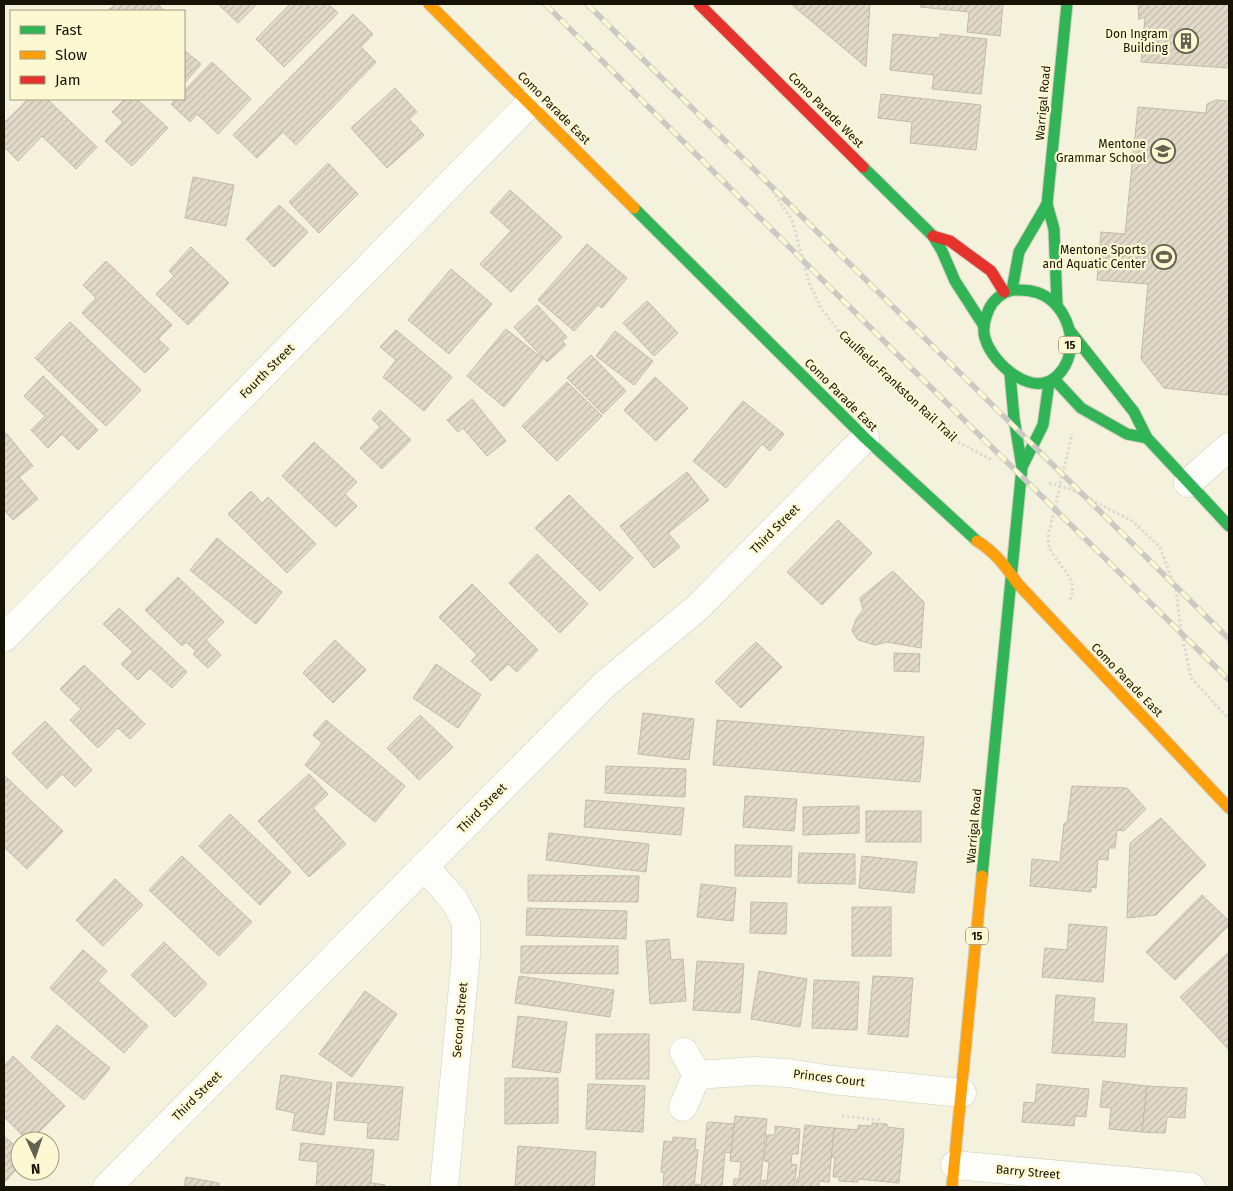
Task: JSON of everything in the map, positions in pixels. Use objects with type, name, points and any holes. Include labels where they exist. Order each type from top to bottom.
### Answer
[{"type":"street","name":"Como Parade East","points":[[429,4],[865,438],[952,519],[989,548],[1053,622],[1229,808]]},
{"type":"street","name":"Como Parade West","points":[[699,4],[933,236],[955,281],[984,326]]},
{"type":"street","name":"Warrigal Road","points":[[1057,304],[1054,229],[1047,204],[1067,4]]},
{"type":"street","name":"Fourth Street","points":[[4,638],[530,103]]},
{"type":"street","name":"Warrigal Road","points":[[1008,291],[1019,252],[1047,204]]},
{"type":"street","name":"Como Parade West","points":[[933,236],[950,241],[992,271],[1008,291]]},
{"type":"street","points":[[1008,291],[1030,290],[1046,296],[1057,304]]},
{"type":"street","name":"15","points":[[984,326],[989,309],[1008,291]]},
{"type":"street","name":"15","points":[[1052,382],[1059,376],[1068,360],[1071,339],[1066,318],[1057,304]]},
{"type":"street","points":[[984,326],[988,345],[996,361],[1010,374],[1037,384],[1052,382],[1081,408],[1127,434],[1147,438]]},
{"type":"street","points":[[1070,331],[1134,412],[1147,438],[1229,526]]},
{"type":"street","name":"Warrigal Road","points":[[954,1176],[1022,470],[1010,374]]},
{"type":"street","name":"Warrigal Road","points":[[1022,470],[1043,425],[1052,382]]},
{"type":"street","name":"Third Street","points":[[107,1187],[604,685],[697,608],[865,438]]},
{"type":"street","points":[[1188,482],[1229,447]]},
{"type":"street","name":"Second Street","points":[[424,866],[454,900],[466,922],[466,955],[444,1187]]},
{"type":"street","points":[[684,1052],[697,1075],[684,1106]]},
{"type":"street","name":"Princes Court","points":[[697,1075],[754,1071],[788,1073],[832,1080],[962,1093]]},
{"type":"street","name":"Barry Street","points":[[954,1176],[1192,1187]]},
{"type":"path","name":"Caulfield-Frankston Rail Trail","points":[[585,4],[767,183],[792,220],[810,285],[821,308],[841,334],[890,378],[952,439],[1002,466],[1022,470],[1070,489],[1132,521],[1160,547],[1176,590],[1181,631],[1191,678],[1229,719]]},
{"type":"path","points":[[1053,622],[1067,605],[1073,594],[1070,578],[1049,548],[1048,537],[1071,440],[1081,408]]},
{"type":"path","points":[[842,1116],[879,1120],[880,1124]]},
{"type":"building","points":[[116,4],[158,4],[163,10],[108,10]]},
{"type":"building","points":[[218,4],[257,4],[238,23]]},
{"type":"building","points":[[290,4],[328,4],[338,13],[284,67],[256,39]]},
{"type":"building","points":[[791,4],[870,4],[866,67]]},
{"type":"building","points":[[921,4],[1003,4],[1000,36],[967,32],[969,12],[920,7]]},
{"type":"building","name":"Don Ingram Building","points":[[1138,4],[1229,4],[1229,68],[1141,62],[1145,18],[1140,18],[1139,20]]},
{"type":"building","points":[[353,14],[373,34],[361,47],[376,62],[296,145],[283,132],[257,158],[233,135]]},
{"type":"building","points":[[893,34],[940,38],[940,34],[987,39],[981,94],[932,89],[934,75],[890,70]]},
{"type":"building","points":[[185,51],[201,64],[185,83]]},
{"type":"building","points":[[212,62],[251,99],[218,134],[197,114],[190,122],[171,104],[175,100],[185,100],[185,90]]},
{"type":"building","points":[[395,88],[417,112],[409,119],[424,135],[387,168],[351,128]]},
{"type":"building","points":[[881,94],[981,105],[976,150],[910,143],[912,122],[878,118]]},
{"type":"building","points":[[27,100],[48,100],[97,147],[76,169],[42,136],[18,161],[4,147],[4,123]]},
{"type":"building","points":[[124,100],[138,100],[168,128],[132,166],[105,141],[123,122],[112,112]]},
{"type":"building","name":"Mentone Sports and Aquatic Center","points":[[1216,100],[1229,101],[1229,393],[1227,395],[1164,388],[1141,359],[1148,284],[1097,280],[1101,232],[1125,234],[1138,107],[1206,113],[1207,104]]},
{"type":"building","points":[[328,163],[358,194],[319,233],[289,202]]},
{"type":"building","points":[[193,177],[234,185],[226,226],[185,218]]},
{"type":"building","points":[[510,190],[562,237],[511,292],[480,264],[511,231],[490,212]]},
{"type":"building","points":[[279,205],[308,232],[274,267],[246,239]]},
{"type":"building","points":[[587,244],[627,278],[602,308],[598,305],[574,331],[538,300]]},
{"type":"building","points":[[191,247],[229,283],[188,325],[156,294],[174,276],[169,271]]},
{"type":"building","points":[[106,261],[172,325],[158,339],[169,349],[145,373],[82,313],[96,298],[83,285]]},
{"type":"building","points":[[451,269],[492,304],[449,354],[408,320]]},
{"type":"building","points":[[647,301],[678,333],[654,356],[623,323]]},
{"type":"building","points":[[537,305],[567,337],[562,341],[566,345],[547,362],[514,327]]},
{"type":"building","points":[[70,322],[141,390],[106,426],[35,358]]},
{"type":"building","points":[[506,329],[543,359],[504,407],[467,376]]},
{"type":"building","points":[[396,330],[452,377],[424,411],[383,377],[396,360],[380,347]]},
{"type":"building","points":[[615,331],[653,361],[634,385],[596,356]]},
{"type":"building","points":[[591,355],[626,391],[603,414],[567,378]]},
{"type":"building","points":[[43,376],[98,430],[78,450],[62,434],[48,448],[31,430],[45,416],[24,396]]},
{"type":"building","points":[[655,377],[688,408],[656,441],[624,410]]},
{"type":"building","points":[[567,382],[602,416],[557,461],[522,426]]},
{"type":"building","points":[[472,399],[506,441],[487,456],[463,428],[458,432],[447,420]]},
{"type":"building","points":[[743,401],[784,434],[770,451],[762,444],[726,488],[693,461]]},
{"type":"building","points":[[380,410],[411,440],[382,469],[360,448],[380,427],[372,419]]},
{"type":"building","points":[[6,433],[33,466],[19,477],[38,499],[13,520],[4,510],[4,435]]},
{"type":"building","points":[[314,442],[357,482],[345,494],[357,506],[336,527],[282,476]]},
{"type":"building","points":[[687,472],[709,500],[668,533],[680,547],[654,568],[620,526]]},
{"type":"building","points":[[251,491],[262,503],[268,497],[316,544],[287,573],[228,514]]},
{"type":"building","points":[[569,495],[633,558],[600,591],[535,528]]},
{"type":"building","points":[[838,520],[872,553],[822,605],[787,572]]},
{"type":"building","points":[[217,538],[282,592],[256,624],[190,570]]},
{"type":"building","points":[[537,554],[588,604],[560,633],[509,583]]},
{"type":"building","points":[[893,571],[924,602],[921,648],[887,642],[875,645],[858,640],[852,631],[856,619],[863,610],[860,598]]},
{"type":"building","points":[[178,577],[224,622],[206,640],[221,655],[208,668],[193,654],[196,651],[186,642],[182,646],[145,610]]},
{"type":"building","points":[[472,584],[538,650],[517,672],[508,664],[491,681],[471,661],[477,655],[439,617]]},
{"type":"building","points":[[119,608],[187,672],[172,688],[150,668],[138,680],[121,664],[133,652],[103,624]]},
{"type":"building","points":[[335,640],[366,670],[333,703],[303,673]]},
{"type":"building","points":[[756,642],[782,667],[741,708],[715,682]]},
{"type":"building","points":[[894,653],[920,654],[919,672],[894,671]]},
{"type":"building","points":[[436,664],[481,695],[458,728],[413,698]]},
{"type":"building","points":[[84,665],[145,724],[130,739],[118,728],[98,748],[70,720],[81,709],[60,689]]},
{"type":"building","points":[[643,713],[694,719],[689,760],[638,754]]},
{"type":"building","points":[[420,715],[453,747],[419,780],[387,748]]},
{"type":"building","points":[[326,720],[405,786],[375,822],[305,765],[322,743],[313,735]]},
{"type":"building","points":[[717,720],[924,737],[920,782],[713,765]]},
{"type":"building","points":[[45,721],[92,770],[75,787],[62,774],[47,789],[12,753]]},
{"type":"building","points":[[606,766],[686,769],[685,797],[605,793]]},
{"type":"building","points":[[309,774],[328,794],[313,808],[346,844],[309,877],[258,821]]},
{"type":"building","points":[[4,775],[63,831],[27,869],[4,847]]},
{"type":"building","points":[[1072,786],[1127,788],[1146,809],[1124,831],[1117,830],[1115,848],[1109,848],[1108,860],[1098,859],[1096,888],[1091,887],[1091,892],[1030,886],[1032,859],[1060,862],[1064,823],[1067,823]]},
{"type":"building","points":[[745,796],[797,799],[794,831],[743,827]]},
{"type":"building","points":[[586,800],[684,808],[681,835],[584,827]]},
{"type":"building","points":[[859,806],[859,833],[803,835],[803,807]]},
{"type":"building","points":[[866,811],[921,811],[921,842],[866,842]]},
{"type":"building","points":[[230,814],[291,872],[260,905],[199,846]]},
{"type":"building","points":[[1161,818],[1206,865],[1156,915],[1127,918],[1130,843]]},
{"type":"building","points":[[549,833],[649,844],[646,872],[546,860]]},
{"type":"building","points":[[735,845],[792,846],[791,877],[735,876]]},
{"type":"building","points":[[799,853],[855,854],[855,884],[798,883]]},
{"type":"building","points":[[182,856],[252,922],[219,956],[149,890]]},
{"type":"building","points":[[862,856],[917,862],[914,893],[859,888]]},
{"type":"building","points":[[528,875],[639,876],[638,902],[528,901]]},
{"type":"building","points":[[115,879],[143,905],[103,946],[76,920]]},
{"type":"building","points":[[701,884],[736,888],[733,921],[697,917]]},
{"type":"building","points":[[1202,895],[1229,921],[1229,925],[1175,980],[1146,952]]},
{"type":"building","points":[[751,902],[787,903],[786,934],[750,933]]},
{"type":"building","points":[[852,907],[891,907],[891,956],[852,956]]},
{"type":"building","points":[[527,908],[627,911],[626,939],[526,935]]},
{"type":"building","points":[[1069,924],[1107,927],[1103,982],[1042,977],[1045,948],[1067,950]]},
{"type":"building","points":[[669,939],[671,960],[683,959],[686,1001],[650,1004],[646,941]]},
{"type":"building","points":[[164,942],[207,984],[175,1017],[131,975]]},
{"type":"building","points":[[521,946],[618,946],[618,974],[521,973]]},
{"type":"building","points":[[83,950],[107,971],[98,981],[148,1026],[124,1053],[50,988]]},
{"type":"building","points":[[1229,952],[1229,1050],[1180,997]]},
{"type":"building","points":[[697,961],[744,964],[740,1013],[693,1010]]},
{"type":"building","points":[[759,971],[807,979],[800,1027],[751,1019]]},
{"type":"building","points":[[519,976],[614,990],[610,1017],[515,1003]]},
{"type":"building","points":[[873,976],[913,978],[908,1037],[868,1034]]},
{"type":"building","points":[[814,980],[859,982],[857,1030],[812,1028]]},
{"type":"building","points":[[365,991],[397,1014],[352,1077],[319,1054]]},
{"type":"building","points":[[1056,995],[1095,998],[1093,1022],[1127,1024],[1125,1057],[1052,1053]]},
{"type":"building","points":[[518,1016],[567,1022],[560,1073],[512,1067]]},
{"type":"building","points":[[57,1025],[110,1068],[84,1100],[31,1057]]},
{"type":"building","points":[[596,1034],[649,1034],[649,1079],[596,1079]]},
{"type":"building","points":[[13,1056],[65,1106],[40,1131],[18,1131],[4,1117],[4,1066]]},
{"type":"building","points":[[281,1075],[332,1083],[324,1135],[292,1130],[295,1113],[276,1109]]},
{"type":"building","points":[[505,1078],[558,1078],[558,1123],[505,1124]]},
{"type":"building","points":[[1103,1081],[1147,1086],[1142,1132],[1109,1129],[1111,1108],[1100,1107]]},
{"type":"building","points":[[337,1082],[403,1087],[398,1140],[367,1138],[368,1123],[334,1120]]},
{"type":"building","points":[[588,1084],[645,1086],[643,1132],[586,1129]]},
{"type":"building","points":[[1037,1084],[1089,1089],[1086,1117],[1075,1116],[1074,1126],[1022,1122],[1024,1102],[1035,1103]]},
{"type":"building","points":[[1147,1086],[1187,1088],[1185,1118],[1167,1117],[1165,1133],[1142,1132]]},
{"type":"building","points":[[735,1116],[767,1119],[760,1187],[733,1187],[734,1179],[739,1179],[741,1162],[730,1161]]},
{"type":"building","points":[[707,1123],[734,1124],[731,1153],[725,1152],[722,1187],[695,1187],[696,1184],[701,1185]]},
{"type":"building","points":[[872,1123],[887,1124],[887,1127],[904,1129],[899,1183],[858,1179],[858,1182],[839,1181],[839,1177],[833,1177],[835,1157],[831,1157],[834,1128],[858,1130],[858,1125],[872,1126]]},
{"type":"building","points":[[805,1125],[834,1128],[829,1182],[819,1181],[819,1187],[796,1187],[797,1178],[799,1178]]},
{"type":"building","points":[[775,1126],[800,1129],[798,1154],[792,1154],[791,1164],[797,1165],[794,1186],[762,1187],[763,1180],[767,1181],[769,1162],[764,1161],[767,1135],[775,1135]]},
{"type":"building","points":[[4,1136],[10,1141],[10,1176],[4,1183]]},
{"type":"building","points":[[673,1137],[696,1139],[695,1149],[698,1150],[694,1187],[663,1187],[664,1172],[661,1172],[664,1141],[672,1142]]},
{"type":"building","points":[[301,1143],[374,1150],[371,1183],[385,1185],[385,1187],[316,1187],[318,1162],[299,1160]]},
{"type":"building","points":[[518,1146],[596,1152],[594,1187],[515,1187]]},
{"type":"building","points":[[186,1177],[219,1183],[219,1187],[184,1187]]},
{"type":"railway","points":[[545,4],[906,363],[1229,680]]},
{"type":"railway","points":[[587,4],[1229,639]]},
{"type":"traffic: fast","points":[[1057,304],[1054,229],[1047,204],[1067,4]]},
{"type":"traffic: fast","points":[[863,167],[933,236],[955,281],[984,326]]},
{"type":"traffic: fast","points":[[1012,290],[1019,252],[1047,204]]},
{"type":"traffic: fast","points":[[634,208],[865,438],[977,541]]},
{"type":"traffic: fast","points":[[1012,290],[1033,291],[1045,296],[1062,312],[1067,322],[1071,345],[1069,356],[1065,366],[1058,375],[1048,382],[1037,383],[1015,376],[996,358],[985,338],[984,323],[991,306],[998,297],[1012,290]]},
{"type":"traffic: fast","points":[[1070,331],[1134,412],[1147,438],[1229,526]]},
{"type":"traffic: fast","points":[[982,876],[1022,467],[1014,418],[1010,374]]},
{"type":"traffic: fast","points":[[1055,380],[1081,408],[1127,434],[1147,438]]},
{"type":"traffic: fast","points":[[1022,467],[1043,425],[1049,383]]},
{"type":"traffic: slow","points":[[429,4],[634,208]]},
{"type":"traffic: slow","points":[[977,541],[1000,560],[1018,584],[1229,808]]},
{"type":"traffic: slow","points":[[952,1187],[982,876]]},
{"type":"traffic: jam","points":[[699,4],[863,167]]},
{"type":"traffic: jam","points":[[933,236],[950,241],[991,271],[1004,292]]},
{"type":"place","name":"Don Ingram Building","points":[[1186,41]]},
{"type":"place","name":"Mentone Grammar School","points":[[1163,151]]},
{"type":"place","name":"Mentone Sports and Aquatic Center","points":[[1164,257]]}]
